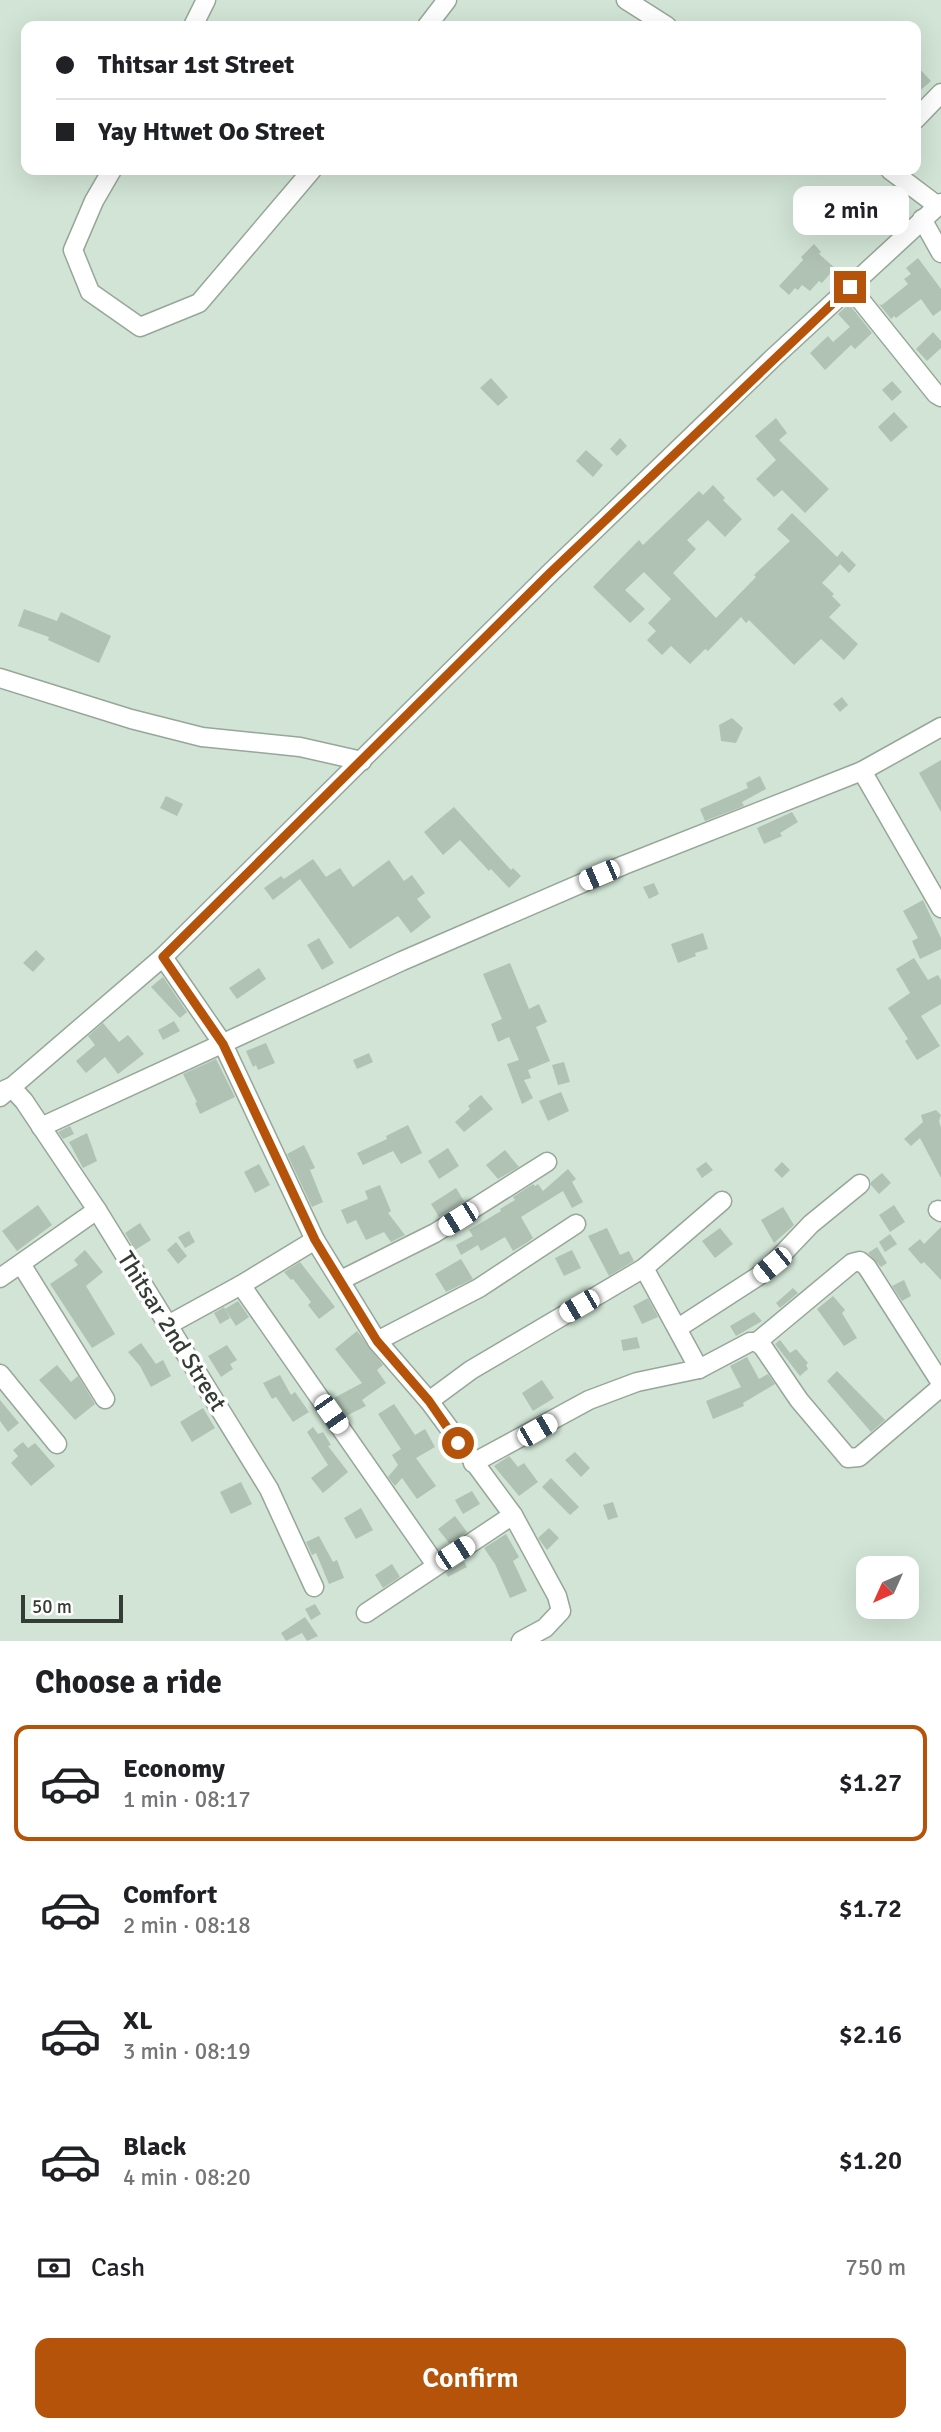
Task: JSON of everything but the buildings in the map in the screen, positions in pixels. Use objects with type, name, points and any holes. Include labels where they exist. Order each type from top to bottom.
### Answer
[{"type":"street","points":[[196,21],[206,0]]},
{"type":"street","points":[[431,21],[447,0]]},
{"type":"street","points":[[626,0],[659,21]]},
{"type":"street","points":[[921,114],[941,93]]},
{"type":"street","points":[[109,175],[94,201],[74,250],[90,292],[140,327],[199,303],[308,175]]},
{"type":"street","points":[[4,1092],[163,957],[549,574],[939,204],[897,175]]},
{"type":"street","points":[[922,219],[941,253]]},
{"type":"street","points":[[850,287],[941,397]]},
{"type":"street","points":[[0,678],[131,719],[202,737],[300,747],[362,761]]},
{"type":"street","points":[[41,1126],[402,961],[624,864],[862,771],[941,727]]},
{"type":"street","points":[[862,771],[941,908]]},
{"type":"street","points":[[163,957],[223,1044],[315,1240],[377,1341],[429,1401],[513,1515],[557,1596],[561,1611],[545,1628],[521,1641]]},
{"type":"street","name":"Thitsar 2nd Street","points":[[4,1092],[24,1101],[97,1210],[269,1489],[314,1587]]},
{"type":"street","points":[[341,1280],[435,1233],[547,1162]]},
{"type":"street","points":[[678,1328],[757,1277],[811,1224],[860,1184]]},
{"type":"street","points":[[429,1401],[471,1370],[644,1268],[722,1201]]},
{"type":"street","points":[[0,1279],[97,1210]]},
{"type":"street","points":[[377,1341],[479,1288],[576,1224]]},
{"type":"street","points":[[168,1325],[315,1240]]},
{"type":"street","points":[[473,1463],[589,1399],[637,1382],[699,1369],[750,1342],[757,1342],[852,1264],[860,1261],[867,1267],[941,1385],[859,1457],[848,1458],[799,1400],[757,1342]]},
{"type":"street","points":[[21,1264],[105,1399]]},
{"type":"street","points":[[644,1268],[699,1369]]},
{"type":"street","points":[[241,1285],[436,1565]]},
{"type":"street","points":[[0,1374],[57,1444]]},
{"type":"street","points":[[366,1613],[513,1515]]},
{"type":"route","points":[[458,1443],[429,1401],[377,1341],[315,1240],[223,1044],[163,957],[549,574],[850,287]]}]
